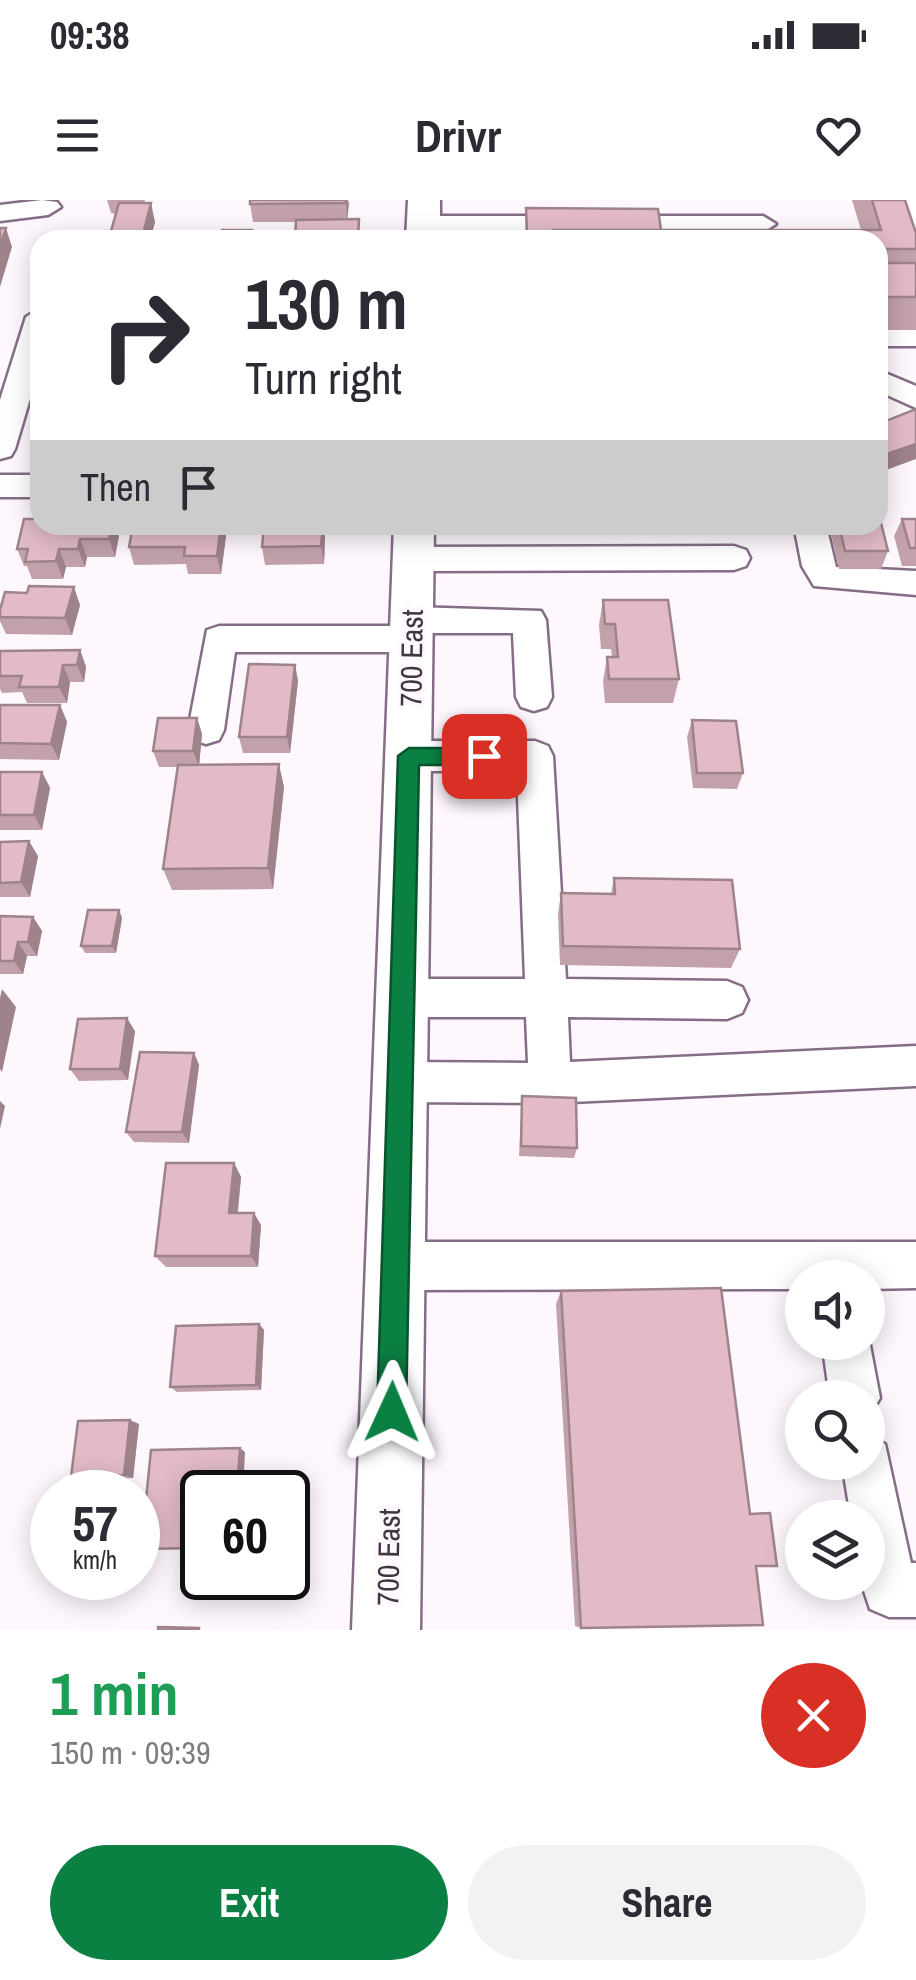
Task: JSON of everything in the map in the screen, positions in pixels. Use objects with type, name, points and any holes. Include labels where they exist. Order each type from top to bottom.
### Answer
[{"type":"main road","name":"700 East","points":[[386,1630],[414,542]]},
{"type":"street","points":[[0,213],[46,204],[52,230]]},
{"type":"street","points":[[914,243],[899,204],[916,204]]},
{"type":"street","points":[[423,221],[763,224]]},
{"type":"street","points":[[888,337],[916,337]]},
{"type":"street","points":[[0,450],[30,350]]},
{"type":"street","points":[[888,384],[916,398]]},
{"type":"street","points":[[0,486],[30,486]]},
{"type":"street","points":[[812,535],[826,578],[916,583]]},
{"type":"street","points":[[414,542],[734,558]]},
{"type":"street","points":[[206,730],[218,639],[529,620],[534,697]]},
{"type":"street","points":[[409,756],[535,756],[550,1083]]},
{"type":"street","points":[[402,998],[727,1000]]},
{"type":"street","points":[[400,1082],[550,1083],[916,1066]]},
{"type":"street","points":[[885,1267],[916,1265]]},
{"type":"street","points":[[395,1266],[785,1270]]},
{"type":"street","points":[[870,1480],[889,1590],[916,1590]]},
{"type":"building","points":[[250,200],[346,200],[346,203],[250,204]]},
{"type":"building","points":[[872,200],[905,200],[916,233],[916,249],[888,249],[888,230],[881,230]]},
{"type":"building","points":[[119,203],[151,203],[144,230],[111,230]]},
{"type":"building","points":[[526,208],[658,209],[661,230],[553,230],[527,230]]},
{"type":"building","points":[[359,219],[358,230],[296,230],[296,220]]},
{"type":"building","points":[[888,263],[916,263],[916,297],[888,297]]},
{"type":"building","points":[[916,409],[916,444],[888,454],[888,420]]},
{"type":"building","points":[[24,519],[30,519],[30,535],[110,535],[109,539],[80,539],[78,549],[59,549],[56,561],[25,562],[28,549],[17,549]]},
{"type":"building","points":[[902,519],[916,519],[916,548],[910,548]]},
{"type":"building","points":[[131,535],[220,535],[217,556],[184,556],[185,547],[129,547]]},
{"type":"building","points":[[263,535],[322,535],[321,546],[262,547]]},
{"type":"building","points":[[841,535],[884,535],[888,551],[845,551]]},
{"type":"building","points":[[29,586],[74,587],[65,618],[0,617],[5,592],[27,593]]},
{"type":"building","points":[[603,600],[668,600],[679,679],[609,679],[607,657],[618,657],[615,624],[605,624]]},
{"type":"building","points":[[80,650],[77,665],[63,665],[59,687],[19,687],[22,676],[0,676],[0,651]]},
{"type":"building","points":[[249,664],[295,665],[287,737],[239,737]]},
{"type":"building","points":[[0,705],[60,705],[51,744],[0,743]]},
{"type":"building","points":[[158,718],[197,718],[193,751],[153,751]]},
{"type":"building","points":[[692,720],[736,721],[743,773],[697,773]]},
{"type":"building","points":[[279,764],[268,868],[163,869],[178,765]]},
{"type":"building","points":[[0,772],[42,772],[34,815],[0,815]]},
{"type":"building","points":[[29,841],[21,882],[0,883],[0,842]]},
{"type":"building","points":[[614,878],[732,880],[740,949],[563,946],[561,893],[615,894]]},
{"type":"building","points":[[88,910],[119,910],[112,946],[81,946]]},
{"type":"building","points":[[0,916],[33,917],[28,942],[18,942],[14,961],[0,961]]},
{"type":"building","points":[[127,1018],[120,1069],[70,1069],[78,1019]]},
{"type":"building","points":[[140,1052],[194,1053],[182,1132],[126,1132]]},
{"type":"building","points":[[522,1096],[576,1098],[577,1148],[521,1146]]},
{"type":"building","points":[[166,1163],[234,1163],[229,1213],[254,1213],[251,1256],[155,1256]]},
{"type":"building","points":[[721,1288],[750,1514],[770,1513],[777,1566],[756,1566],[763,1625],[581,1628],[561,1291]]},
{"type":"building","points":[[259,1324],[256,1385],[170,1387],[176,1326]]},
{"type":"building","points":[[130,1420],[125,1470],[72,1470],[78,1421]]},
{"type":"building","points":[[240,1448],[238,1470],[180,1470],[180,1548],[160,1549],[160,1470],[149,1470],[151,1450]]},
{"type":"building","points":[[199,1628],[199,1630],[158,1630]]},
{"type":"route","points":[[392,1412],[409,756],[484,756]]}]
